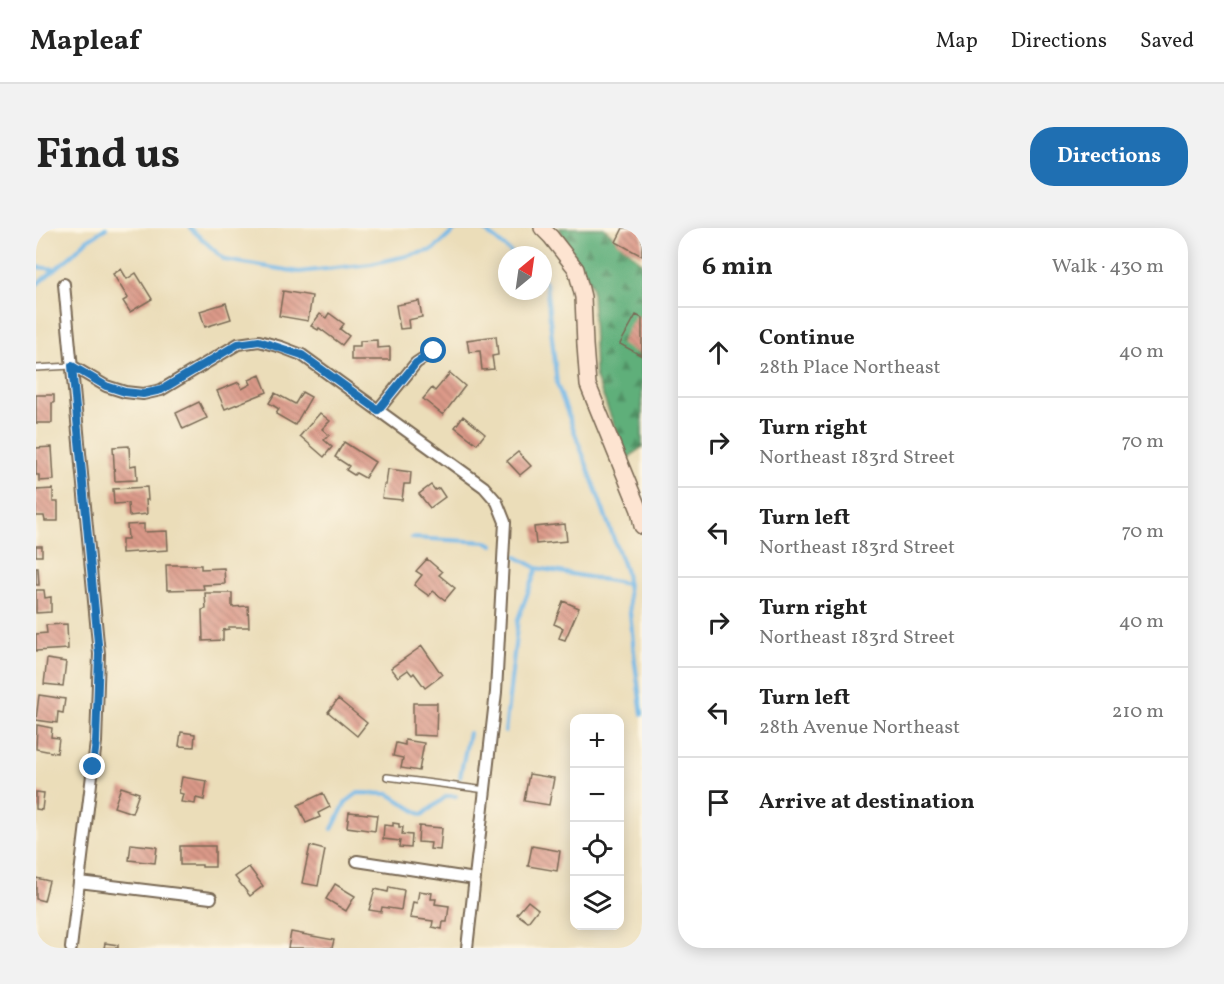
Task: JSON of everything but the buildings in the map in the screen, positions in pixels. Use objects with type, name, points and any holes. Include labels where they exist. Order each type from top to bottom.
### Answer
[{"type":"street","points":[[542,228],[576,269],[584,297],[588,385],[639,510],[642,526]]},
{"type":"street","points":[[64,284],[99,654],[96,742],[71,948]]},
{"type":"street","points":[[72,366],[106,386],[125,392],[143,394],[161,390],[238,344],[259,341],[302,355],[484,487],[497,501],[505,522],[496,692],[467,948]]},
{"type":"street","points":[[378,410],[416,363],[434,351]]},
{"type":"street","points":[[357,861],[475,879]]},
{"type":"street","points":[[79,882],[211,898]]},
{"type":"lane","points":[[36,368],[72,366]]},
{"type":"lane","points":[[387,777],[486,790]]},
{"type":"green space","points":[[559,228],[604,228],[642,263],[642,447],[627,459],[595,375],[592,287]]},
{"type":"waterway","points":[[36,285],[87,240],[106,228]]},
{"type":"waterway","points":[[190,228],[225,260],[299,272],[371,264],[433,250],[456,229],[475,228]]},
{"type":"waterway","points":[[482,228],[503,246]]},
{"type":"waterway","points":[[36,267],[56,269]]},
{"type":"waterway","points":[[548,300],[557,384],[626,572],[642,714]]},
{"type":"waterway","points":[[412,538],[487,542],[493,545]]},
{"type":"waterway","points":[[515,556],[537,568],[628,584]]},
{"type":"waterway","points":[[505,732],[518,619],[537,568]]},
{"type":"waterway","points":[[460,777],[469,733]]},
{"type":"waterway","points":[[332,829],[346,802],[358,793],[389,794],[422,815],[447,796],[456,796]]},
{"type":"route","points":[[93,767],[99,654],[72,366],[106,386],[125,392],[143,394],[161,390],[238,344],[259,341],[302,355],[378,410],[416,363],[434,351]]}]
